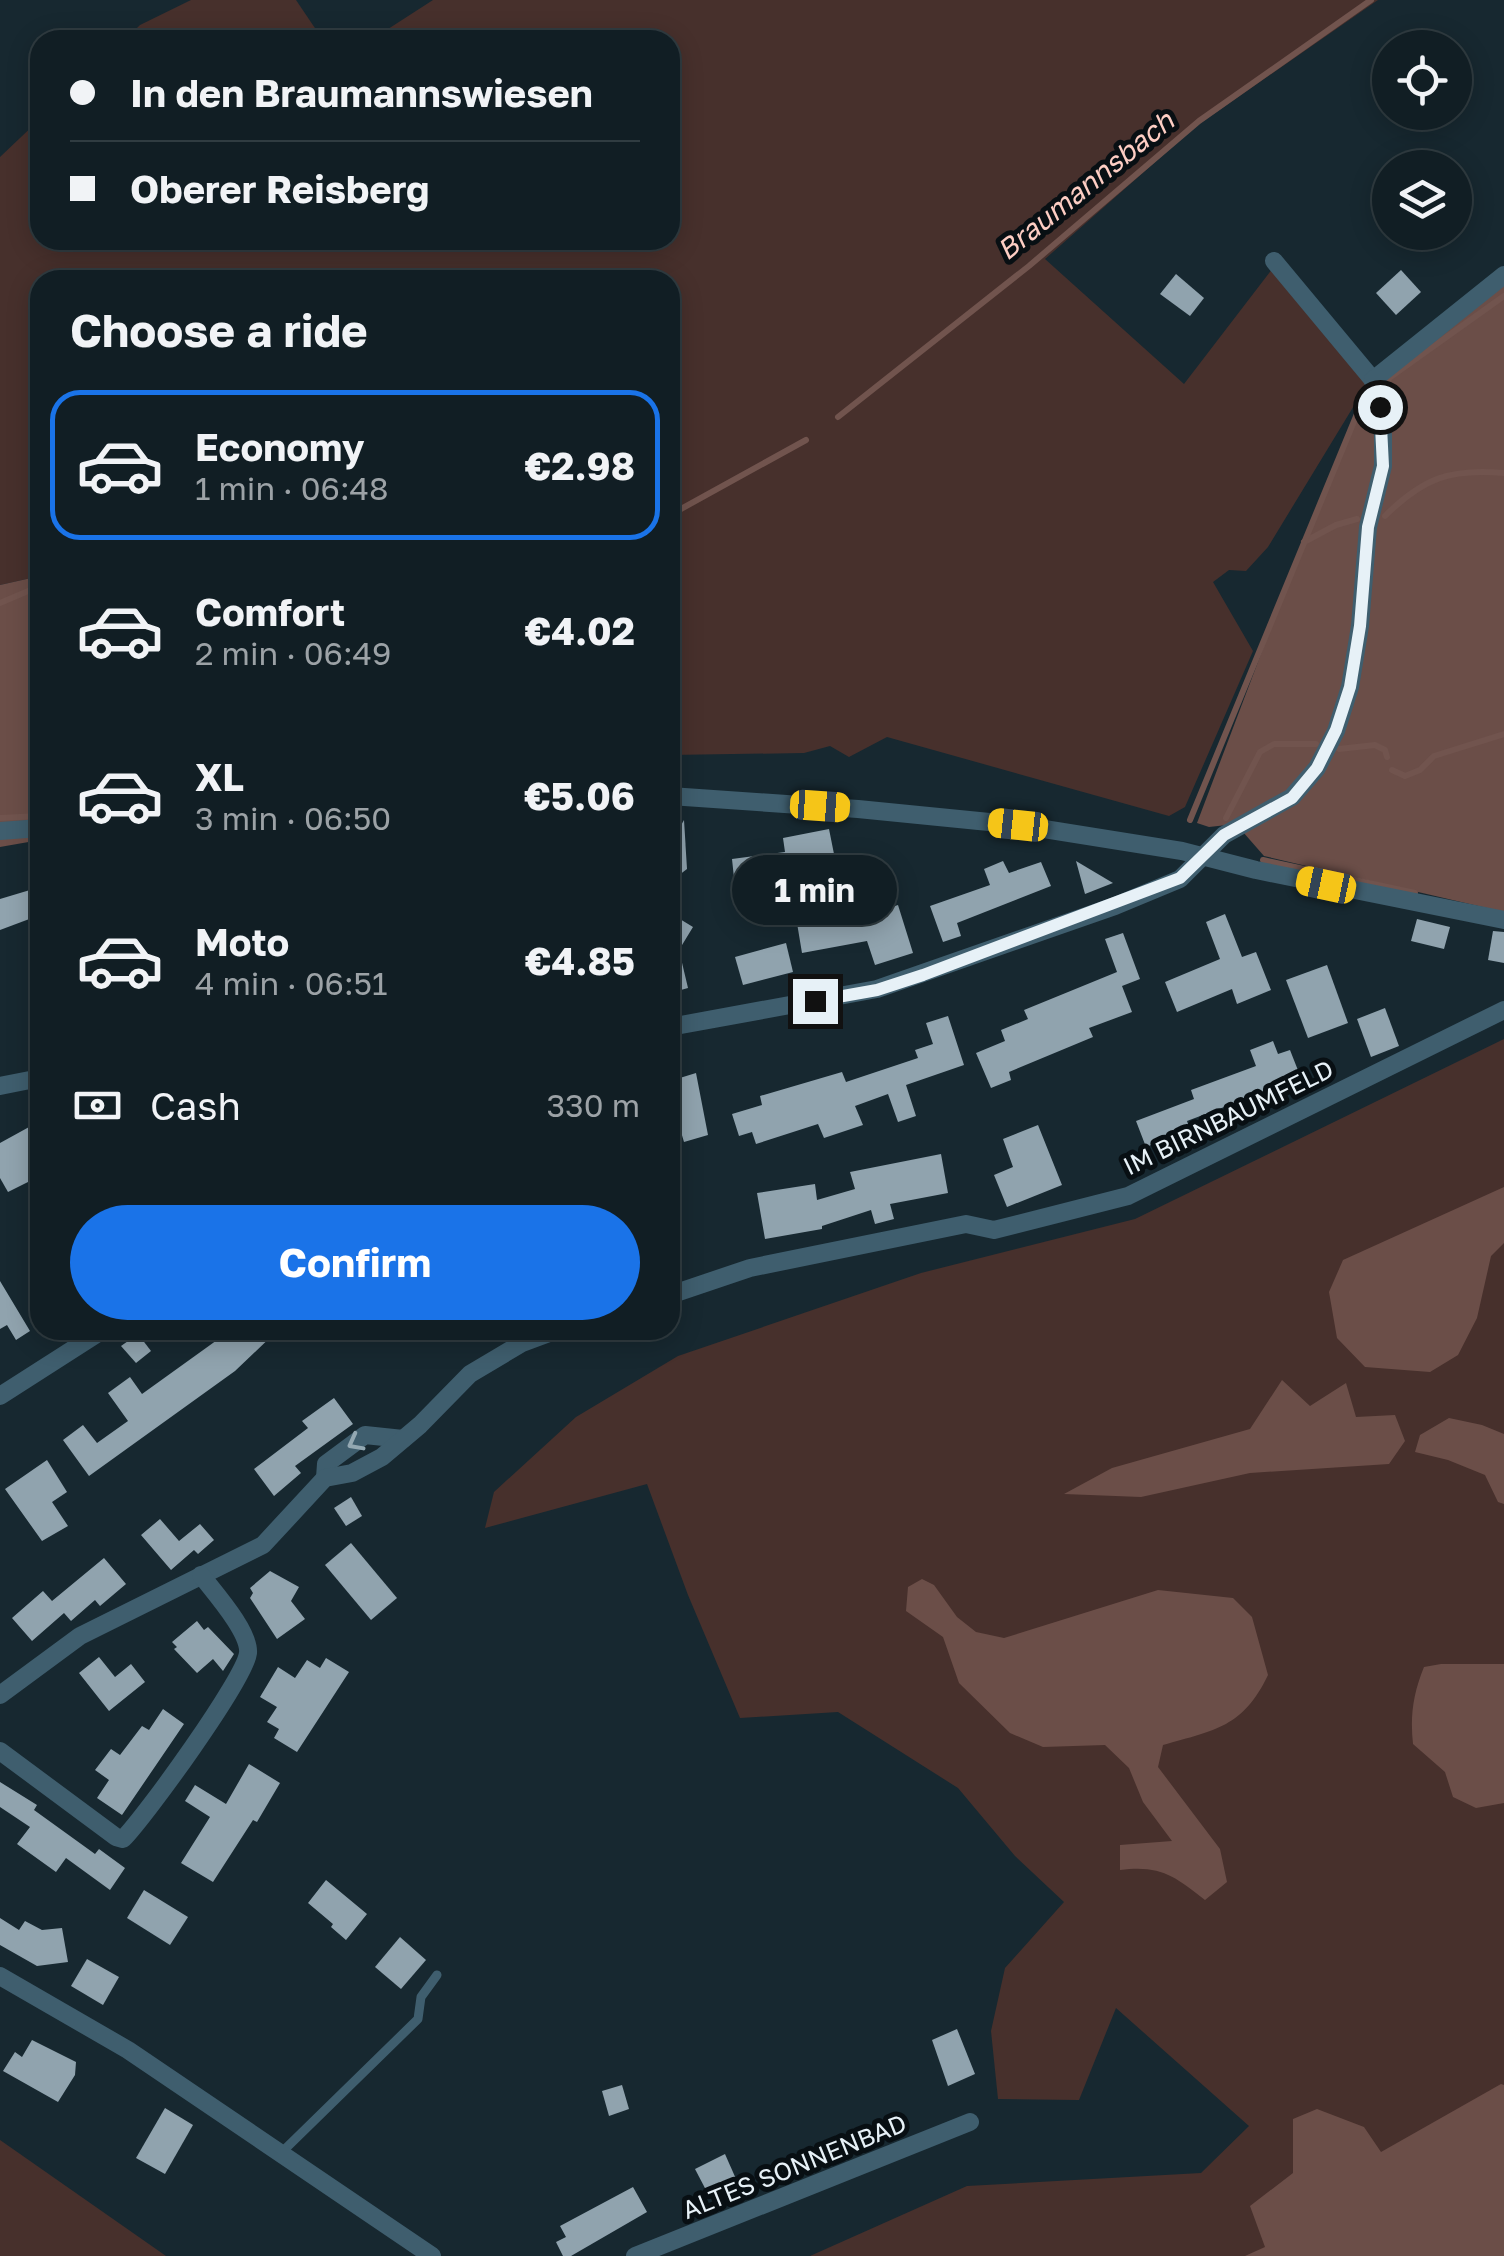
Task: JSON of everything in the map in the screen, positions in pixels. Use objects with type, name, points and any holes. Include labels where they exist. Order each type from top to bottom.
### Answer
[{"type":"street","points":[[680,1025],[877,990],[1180,878],[1224,835],[1292,798],[1317,768],[1336,730],[1350,687],[1360,626],[1368,527],[1383,466],[1383,434],[1373,380],[1274,261]]},
{"type":"street","points":[[1373,380],[1504,275]]},
{"type":"street","points":[[680,797],[858,808],[1018,825],[1204,856],[1504,920]]},
{"type":"street","points":[[0,832],[30,829]]},
{"type":"street","name":"IM BIRNBAUMFELD","points":[[680,1292],[750,1268],[966,1224],[994,1230],[1128,1196],[1504,1010]]},
{"type":"street","points":[[0,1086],[30,1080]]},
{"type":"street","points":[[0,1396],[87,1340]]},
{"type":"street","points":[[0,1695],[80,1636],[263,1545],[324,1478],[364,1467],[382,1457],[470,1374],[492,1358],[534,1340]]},
{"type":"street","points":[[324,1478],[326,1464],[365,1435],[403,1439]]},
{"type":"street","points":[[0,1751],[116,1837],[123,1838],[208,1724],[243,1668],[248,1652],[246,1636],[202,1575]]},
{"type":"street","points":[[0,1976],[128,2050],[432,2256]]},
{"type":"street","name":"ALTES SONNENBAD","points":[[636,2256],[970,2122]]},
{"type":"lane","points":[[282,2152],[418,2019],[420,1997],[437,1975]]},
{"type":"shaded area","points":[[191,0],[296,0],[316,30],[135,30]]},
{"type":"shaded area","points":[[433,0],[1378,0],[1195,127],[1045,259],[1184,384],[1273,268],[1369,381],[1268,547],[1246,571],[1229,570],[1213,582],[1253,651],[1185,807],[1169,816],[887,737],[849,757],[830,746],[804,753],[680,755],[680,270],[30,270],[30,578],[0,585],[0,157],[30,128],[30,250],[680,250],[680,30],[386,30]]},
{"type":"shaded area","points":[[1504,285],[1504,912],[1264,856],[1236,824],[1209,827],[1197,823],[1369,381]]},
{"type":"shaded area","points":[[30,578],[30,842],[0,847],[0,585]]},
{"type":"shaded area","points":[[1504,1039],[1504,2256],[810,2256],[967,2186],[1201,2173],[1249,2126],[1116,2008],[1079,2100],[998,2099],[991,2031],[1005,1968],[1064,1902],[1015,1856],[958,1788],[838,1712],[740,1718],[647,1484],[485,1528],[494,1492],[576,1417],[678,1356],[921,1273],[1135,1219]]},
{"type":"shaded area","points":[[1504,1187],[1504,1243],[1491,1256],[1477,1318],[1458,1355],[1430,1372],[1365,1367],[1337,1338],[1329,1292],[1343,1260]]},
{"type":"shaded area","points":[[1282,1380],[1310,1406],[1346,1383],[1356,1417],[1395,1415],[1405,1441],[1389,1464],[1250,1473],[1141,1497],[1064,1494],[1112,1468],[1250,1429]]},
{"type":"shaded area","points":[[1449,1418],[1504,1434],[1504,1504],[1498,1502],[1485,1475],[1415,1452],[1420,1435]]},
{"type":"shaded area","points":[[922,1579],[934,1585],[957,1617],[976,1632],[1004,1638],[1158,1590],[1233,1598],[1252,1617],[1268,1675],[1248,1706],[1226,1724],[1163,1745],[1158,1767],[1220,1849],[1227,1882],[1205,1900],[1166,1874],[1146,1869],[1120,1870],[1120,1845],[1172,1841],[1143,1802],[1129,1768],[1105,1745],[1043,1747],[1010,1733],[959,1683],[943,1637],[906,1611],[908,1587]]},
{"type":"shaded area","points":[[1504,1664],[1504,1803],[1476,1808],[1453,1797],[1445,1772],[1413,1744],[1413,1705],[1420,1677],[1424,1667]]},
{"type":"shaded area","points":[[1501,2084],[1504,2256],[1245,2256],[1265,2247],[1250,2206],[1293,2173],[1293,2119],[1317,2109],[1364,2127],[1381,2152]]},
{"type":"shaded area","points":[[0,2140],[166,2256],[0,2256]]},
{"type":"building","points":[[1401,270],[1421,292],[1396,315],[1376,293]]},
{"type":"building","points":[[1176,274],[1204,298],[1190,316],[1160,294]]},
{"type":"building","points":[[684,820],[687,869],[680,874],[680,827]]},
{"type":"building","points":[[829,829],[839,879],[736,897],[732,859],[785,852],[783,838]]},
{"type":"building","points":[[1003,861],[1009,873],[1041,862],[1051,886],[957,923],[961,936],[943,942],[930,906],[990,885],[984,869]]},
{"type":"building","points":[[1076,861],[1113,883],[1085,894]]},
{"type":"building","points":[[30,890],[30,919],[0,930],[0,899]]},
{"type":"building","points":[[898,905],[913,953],[875,965],[867,941],[802,953],[796,917],[841,908],[844,923]]},
{"type":"building","points":[[1225,914],[1242,957],[1256,952],[1271,990],[1237,1004],[1232,989],[1177,1012],[1165,982],[1220,959],[1206,922]]},
{"type":"building","points":[[680,919],[693,927],[680,948]]},
{"type":"building","points":[[1417,919],[1450,927],[1444,949],[1411,941]]},
{"type":"building","points":[[1493,931],[1504,932],[1504,963],[1488,960]]},
{"type":"building","points":[[1123,933],[1140,979],[1122,986],[1132,1012],[1089,1028],[1093,1037],[1009,1072],[1011,1080],[991,1088],[976,1053],[1005,1041],[1001,1030],[1028,1019],[1024,1010],[1117,972],[1105,939]]},
{"type":"building","points":[[786,943],[793,972],[743,985],[735,957]]},
{"type":"building","points":[[680,954],[688,988],[680,990]]},
{"type":"building","points":[[1327,965],[1348,1023],[1308,1038],[1286,980]]},
{"type":"building","points":[[1385,1008],[1399,1046],[1371,1057],[1357,1019]]},
{"type":"building","points":[[948,1016],[964,1065],[906,1085],[916,1116],[898,1122],[888,1094],[855,1106],[863,1125],[824,1138],[818,1124],[756,1144],[752,1132],[739,1136],[732,1114],[762,1105],[760,1096],[842,1072],[846,1082],[918,1058],[915,1050],[933,1044],[926,1023]]},
{"type":"building","points":[[1273,1041],[1278,1054],[1290,1050],[1301,1078],[1187,1121],[1190,1130],[1146,1147],[1136,1121],[1194,1099],[1191,1090],[1256,1066],[1250,1050]]},
{"type":"building","points":[[696,1073],[708,1135],[684,1142],[680,1128],[680,1078]]},
{"type":"building","points":[[1038,1125],[1062,1185],[1007,1207],[994,1175],[1013,1167],[1003,1139]]},
{"type":"building","points":[[30,1126],[30,1181],[8,1192],[0,1178],[0,1143]]},
{"type":"building","points":[[941,1154],[948,1193],[890,1204],[894,1219],[875,1224],[871,1210],[822,1229],[765,1239],[757,1193],[815,1184],[817,1200],[855,1189],[850,1172]]},
{"type":"building","points":[[0,1281],[30,1331],[16,1340],[7,1325],[0,1329]]},
{"type":"building","points":[[130,1340],[143,1340],[151,1351],[136,1363],[121,1346]]},
{"type":"building","points":[[217,1340],[268,1340],[235,1371],[89,1476],[63,1440],[83,1425],[97,1443],[128,1421],[108,1393],[130,1377],[142,1394]]},
{"type":"building","points":[[334,1398],[353,1424],[295,1466],[301,1473],[274,1496],[254,1469],[308,1428],[302,1421]]},
{"type":"building","points":[[47,1460],[67,1492],[52,1502],[68,1526],[42,1541],[5,1489]]},
{"type":"building","points":[[351,1497],[362,1516],[346,1526],[334,1508]]},
{"type":"building","points":[[160,1519],[179,1541],[200,1524],[214,1540],[198,1554],[194,1550],[171,1570],[141,1535]]},
{"type":"building","points":[[351,1543],[397,1598],[371,1620],[325,1565]]},
{"type":"building","points":[[104,1558],[126,1584],[100,1606],[95,1600],[71,1621],[64,1613],[32,1641],[12,1618],[43,1591],[52,1601]]},
{"type":"building","points":[[270,1571],[299,1587],[291,1601],[305,1619],[277,1639],[250,1598],[250,1588]]},
{"type":"building","points":[[197,1621],[234,1654],[223,1671],[213,1659],[197,1673],[174,1649],[177,1647],[172,1642]]},
{"type":"building","points":[[99,1657],[115,1677],[131,1664],[145,1682],[109,1711],[79,1673]]},
{"type":"building","points":[[326,1658],[349,1672],[297,1752],[274,1738],[279,1729],[267,1722],[277,1707],[260,1697],[278,1667],[295,1678],[307,1660],[320,1668]]},
{"type":"building","points":[[163,1709],[184,1724],[122,1815],[97,1798],[109,1780],[95,1770],[111,1749],[120,1755],[142,1726],[149,1730]]},
{"type":"building","points":[[249,1764],[280,1783],[213,1882],[181,1863],[210,1817],[185,1801],[195,1785],[226,1804]]},
{"type":"building","points":[[0,1782],[37,1805],[34,1810],[95,1854],[99,1849],[125,1868],[110,1890],[66,1858],[56,1872],[17,1844],[30,1827],[0,1807]]},
{"type":"building","points":[[326,1880],[367,1914],[346,1940],[308,1903]]},
{"type":"building","points":[[144,1890],[188,1917],[170,1945],[127,1918]]},
{"type":"building","points":[[0,1918],[19,1930],[25,1921],[42,1930],[62,1928],[68,1962],[37,1966],[0,1945]]},
{"type":"building","points":[[400,1937],[426,1960],[401,1989],[375,1967]]},
{"type":"building","points":[[87,1959],[119,1977],[103,2005],[71,1986]]},
{"type":"building","points":[[957,2029],[975,2074],[948,2086],[932,2040]]},
{"type":"building","points":[[32,2040],[76,2062],[75,2075],[58,2102],[3,2071],[15,2052],[22,2057]]},
{"type":"building","points":[[622,2085],[629,2109],[609,2116],[602,2091]]},
{"type":"building","points":[[165,2108],[193,2125],[165,2174],[136,2158]]},
{"type":"building","points":[[725,2154],[736,2179],[707,2192],[695,2169]]},
{"type":"building","points":[[633,2187],[647,2212],[571,2256],[563,2256],[556,2242],[566,2237],[560,2226]]},
{"type":"waterway","name":"Braumannsbach","points":[[838,417],[1029,266],[1199,121],[1371,0]]},
{"type":"waterway","points":[[1386,390],[1389,378],[1504,296]]},
{"type":"waterway","points":[[1190,820],[1357,414],[1369,406]]},
{"type":"waterway","name":"Braumannsbach","points":[[680,509],[806,440]]},
{"type":"waterway","points":[[1385,516],[1412,493],[1439,478],[1468,472],[1504,473]]},
{"type":"waterway","points":[[1304,542],[1357,519]]},
{"type":"waterway","name":"Braumannsbach","points":[[0,603],[30,590]]},
{"type":"waterway","points":[[1392,770],[1405,776],[1420,770],[1434,756],[1504,734]]},
{"type":"waterway","points":[[1226,818],[1260,752],[1274,744],[1316,744]]},
{"type":"waterway","points":[[1339,749],[1375,745],[1385,750],[1387,757]]},
{"type":"waterway","points":[[0,818],[30,816]]},
{"type":"waterway","points":[[1263,860],[1415,893]]},
{"type":"route","points":[[815,1001],[877,990],[1115,906],[1180,878],[1224,835],[1292,798],[1317,768],[1336,730],[1350,687],[1360,626],[1368,527],[1383,466],[1380,407]]}]
